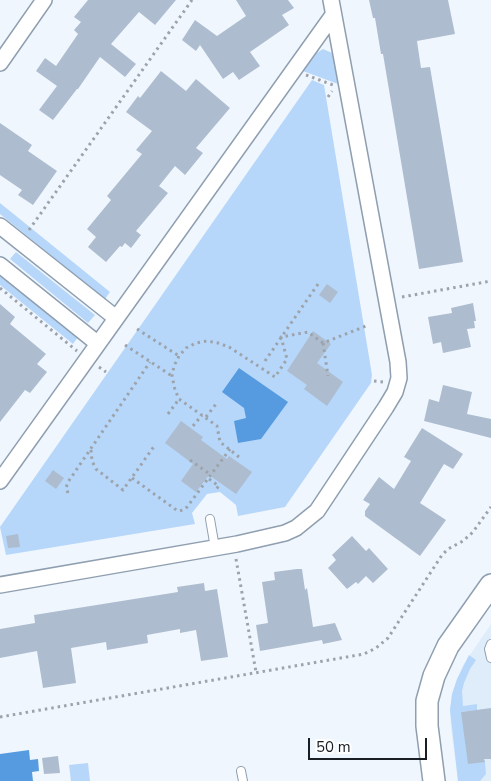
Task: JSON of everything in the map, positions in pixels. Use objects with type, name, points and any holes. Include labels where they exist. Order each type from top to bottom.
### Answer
[{"type":"street","points":[[0,63],[44,0]]},
{"type":"street","points":[[0,480],[116,318],[332,8]]},
{"type":"street","points":[[0,585],[215,548],[285,533],[307,521],[317,511],[395,392],[399,378],[398,362],[332,8]]},
{"type":"street","points":[[0,226],[116,318]]},
{"type":"street","points":[[0,264],[97,343]]},
{"type":"street","points":[[434,781],[427,701],[434,676],[448,646],[491,585]]},
{"type":"lane","points":[[210,519],[215,548]]},
{"type":"lane","points":[[491,644],[489,649],[491,658]]},
{"type":"lane","points":[[242,771],[243,781]]},
{"type":"path","points":[[26,234],[192,0]]},
{"type":"path","points":[[305,75],[335,86],[328,97]]},
{"type":"path","points":[[402,298],[491,281]]},
{"type":"path","points":[[265,360],[318,284]]},
{"type":"path","points":[[0,288],[78,352]]},
{"type":"path","points":[[323,343],[366,326]]},
{"type":"path","points":[[137,328],[179,356]]},
{"type":"path","points":[[281,337],[308,332],[323,343],[328,376]]},
{"type":"path","points":[[239,456],[220,442],[217,426],[179,399],[174,390],[172,376],[174,366],[186,348],[196,343],[207,341],[229,347],[274,377],[287,360],[281,337]]},
{"type":"path","points":[[125,345],[172,376]]},
{"type":"path","points":[[68,493],[66,488],[68,482],[150,362]]},
{"type":"path","points":[[168,414],[179,399]]},
{"type":"path","points":[[193,426],[216,404]]},
{"type":"path","points":[[93,445],[90,452],[96,469],[123,490],[155,445]]},
{"type":"path","points":[[132,478],[179,511],[183,510],[230,449]]},
{"type":"path","points":[[190,460],[219,486],[214,491]]},
{"type":"path","points":[[0,717],[364,654],[376,648],[388,638],[442,555],[473,532],[491,507]]},
{"type":"path","points":[[236,560],[256,672]]},
{"type":"shaded area","points":[[323,49],[332,53],[335,57],[338,84],[303,71],[315,54]]},
{"type":"shaded area","points":[[312,80],[324,85],[372,375],[371,383],[285,507],[238,516],[236,505],[220,492],[207,494],[192,513],[195,524],[6,555],[0,527]]},
{"type":"shaded area","points":[[0,203],[110,292],[105,299],[0,214]]},
{"type":"shaded area","points":[[16,252],[95,315],[88,323],[10,259]]},
{"type":"shaded area","points":[[0,275],[78,337],[73,344],[0,285]]},
{"type":"shaded area","points":[[491,624],[491,781],[458,781],[451,728],[450,710],[452,694],[463,665]]},
{"type":"shaded area","points":[[469,655],[476,660],[464,683],[462,691],[463,706],[477,704],[477,710],[461,712],[485,762],[486,774],[480,781],[458,781],[450,710],[452,694],[457,679]]},
{"type":"shaded area","points":[[88,763],[90,781],[71,781],[69,765]]},
{"type":"water","points":[[239,368],[288,402],[261,439],[238,443],[234,421],[246,418],[244,408],[222,392]]},
{"type":"water","points":[[29,750],[30,760],[38,759],[39,771],[32,772],[33,781],[0,781],[0,754]]},
{"type":"building","points":[[88,0],[176,0],[155,25],[139,12],[111,44],[136,64],[125,77],[100,57],[78,89],[53,120],[39,110],[57,86],[36,71],[45,58],[56,66],[78,34],[74,30],[81,22],[74,17]]},
{"type":"building","points":[[236,0],[288,0],[294,8],[282,15],[289,25],[250,52],[260,66],[239,80],[233,72],[223,79],[200,45],[196,51],[182,40],[195,20],[217,36],[246,16]]},
{"type":"building","points":[[369,0],[448,0],[455,34],[417,41],[421,68],[430,67],[463,262],[419,269],[383,54],[381,54],[375,18],[373,18]]},
{"type":"building","points":[[161,71],[186,91],[196,79],[230,108],[196,148],[203,153],[185,175],[175,166],[159,186],[168,193],[136,231],[141,235],[131,248],[125,243],[106,262],[88,247],[96,237],[87,229],[111,200],[107,196],[142,154],[136,150],[152,131],[126,112],[138,96],[140,98]]},
{"type":"building","points":[[0,123],[32,145],[28,151],[57,171],[33,205],[18,195],[22,190],[0,175]]},
{"type":"building","points":[[327,284],[338,292],[330,303],[319,295]]},
{"type":"building","points":[[473,303],[476,321],[474,321],[475,328],[467,329],[471,347],[443,353],[441,342],[433,344],[428,317],[452,313],[451,308]]},
{"type":"building","points":[[0,304],[15,317],[10,324],[46,354],[37,364],[47,372],[30,393],[25,390],[0,422]]},
{"type":"building","points":[[313,331],[331,344],[317,363],[343,382],[327,406],[304,389],[307,385],[287,371]]},
{"type":"building","points":[[443,385],[472,392],[467,414],[491,419],[491,438],[424,421],[429,399],[439,402]]},
{"type":"building","points":[[181,421],[203,437],[201,440],[227,459],[229,456],[252,472],[236,494],[209,475],[196,492],[181,481],[193,464],[165,443]]},
{"type":"building","points":[[422,428],[463,454],[453,469],[444,464],[420,503],[446,520],[420,556],[365,516],[365,511],[370,504],[363,500],[379,477],[394,489],[411,461],[404,457]]},
{"type":"building","points":[[53,470],[64,478],[56,489],[45,481]]},
{"type":"building","points":[[18,534],[20,547],[8,548],[6,536]]},
{"type":"building","points":[[352,536],[366,551],[369,548],[388,569],[373,583],[366,576],[358,584],[356,582],[347,589],[328,568],[336,560],[332,555]]},
{"type":"building","points":[[302,569],[313,627],[335,623],[342,640],[323,644],[322,640],[260,651],[256,625],[268,623],[262,582],[275,580],[274,572]]},
{"type":"building","points":[[204,583],[205,591],[217,589],[228,657],[201,661],[196,630],[180,633],[180,629],[147,635],[148,643],[107,650],[106,642],[71,648],[76,683],[43,688],[37,651],[0,658],[0,629],[35,623],[34,615],[178,592],[177,587]]},
{"type":"building","points":[[491,708],[491,759],[484,759],[485,762],[468,764],[461,712]]},
{"type":"building","points":[[58,756],[60,773],[44,774],[42,758]]}]
